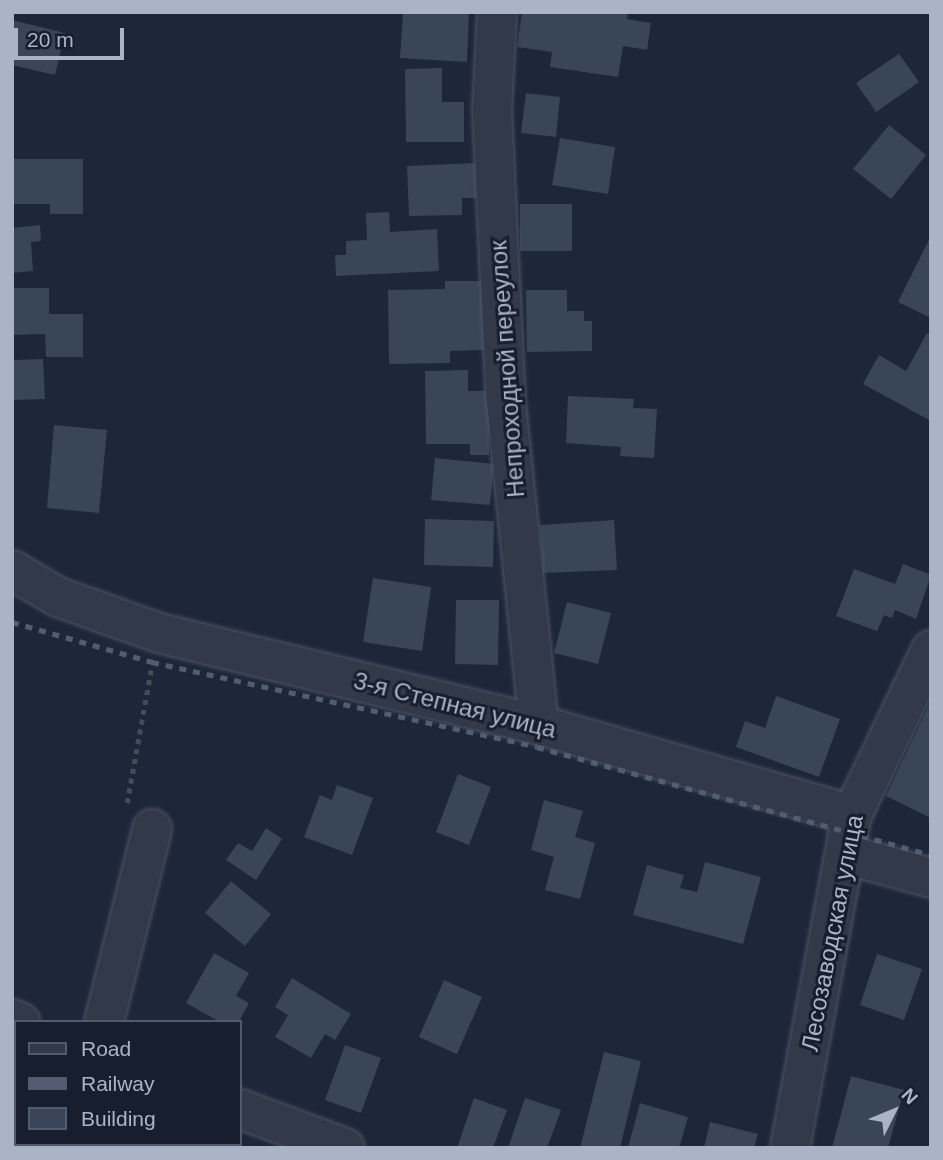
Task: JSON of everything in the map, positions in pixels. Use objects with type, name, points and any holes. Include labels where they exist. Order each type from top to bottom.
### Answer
[{"type":"street","name":"Непроходной переулок","points":[[497,12],[492,110],[506,402],[539,725]]},
{"type":"street","name":"3-я Степная улица","points":[[12,570],[58,597],[159,633],[539,725],[852,815]]},
{"type":"street","name":"Лесозаводская улица","points":[[790,1148],[852,815],[931,650]]},
{"type":"street","points":[[104,1020],[152,828]]},
{"type":"street","points":[[845,855],[931,878]]},
{"type":"street","points":[[242,1110],[345,1148]]},
{"type":"path","points":[[152,828],[123,799],[159,633]]},
{"type":"building","points":[[403,12],[469,12],[467,62],[400,58]]},
{"type":"building","points":[[522,12],[628,12],[627,19],[651,23],[647,50],[623,46],[618,77],[550,67],[552,52],[517,47]]},
{"type":"building","points":[[12,20],[65,33],[55,75],[12,65]]},
{"type":"building","points":[[899,54],[919,82],[876,112],[856,83]]},
{"type":"building","points":[[442,68],[442,102],[464,102],[464,142],[406,142],[405,69]]},
{"type":"building","points":[[526,93],[560,97],[556,137],[521,133]]},
{"type":"building","points":[[889,125],[926,155],[891,199],[853,169]]},
{"type":"building","points":[[560,138],[615,147],[608,194],[552,185]]},
{"type":"building","points":[[12,159],[83,159],[83,214],[50,214],[50,204],[12,204]]},
{"type":"building","points":[[475,163],[476,198],[462,198],[462,215],[409,216],[407,166]]},
{"type":"building","points":[[520,204],[572,204],[572,251],[520,251]]},
{"type":"building","points":[[389,212],[390,232],[437,229],[439,271],[336,276],[335,255],[346,255],[346,241],[367,240],[366,213]]},
{"type":"building","points":[[40,225],[41,241],[31,242],[33,271],[12,273],[12,228]]},
{"type":"building","points":[[931,236],[931,318],[898,302]]},
{"type":"building","points":[[445,281],[482,281],[484,350],[450,351],[450,363],[389,364],[388,290],[445,289]]},
{"type":"building","points":[[12,288],[49,288],[49,314],[83,314],[83,357],[46,357],[45,334],[12,335]]},
{"type":"building","points":[[526,290],[567,290],[567,311],[584,311],[584,321],[592,321],[592,351],[527,352]]},
{"type":"building","points":[[927,333],[931,335],[931,421],[863,384],[879,355],[906,371]]},
{"type":"building","points":[[43,359],[45,399],[12,400],[12,360]]},
{"type":"building","points":[[468,370],[468,391],[489,391],[489,455],[470,455],[470,444],[426,444],[425,371]]},
{"type":"building","points":[[568,396],[634,399],[633,408],[657,409],[654,458],[620,456],[621,447],[566,443]]},
{"type":"building","points":[[54,425],[107,430],[99,513],[47,508]]},
{"type":"building","points":[[435,458],[494,464],[490,505],[431,500]]},
{"type":"building","points":[[425,519],[494,521],[493,567],[424,565]]},
{"type":"building","points":[[614,520],[617,570],[543,573],[540,525]]},
{"type":"building","points":[[903,564],[931,575],[916,619],[895,610],[892,618],[884,615],[877,631],[836,616],[854,569],[895,584]]},
{"type":"building","points":[[373,578],[431,587],[422,651],[363,642]]},
{"type":"building","points":[[456,600],[499,600],[498,665],[455,664]]},
{"type":"building","points":[[567,602],[611,613],[598,664],[554,653]]},
{"type":"building","points":[[776,696],[840,719],[819,777],[736,747],[745,721],[765,728]]},
{"type":"building","points":[[931,701],[931,818],[886,796]]},
{"type":"building","points":[[458,774],[491,787],[469,845],[436,832]]},
{"type":"building","points":[[337,785],[373,798],[352,855],[304,837],[320,795],[332,800]]},
{"type":"building","points":[[544,800],[583,811],[575,837],[595,843],[580,899],[545,890],[554,857],[531,850]]},
{"type":"building","points":[[266,828],[282,839],[256,880],[226,860],[238,843],[252,851]]},
{"type":"building","points":[[705,862],[761,877],[743,944],[633,915],[647,865],[684,875],[680,888],[697,892]]},
{"type":"building","points":[[231,881],[271,914],[245,946],[205,913]]},
{"type":"building","points":[[214,953],[249,973],[236,996],[249,1003],[240,1020],[216,1020],[186,1003]]},
{"type":"building","points":[[877,954],[922,969],[904,1020],[860,1005]]},
{"type":"building","points":[[292,978],[351,1014],[335,1040],[325,1034],[311,1058],[275,1037],[288,1015],[275,1007]]},
{"type":"building","points":[[444,980],[482,997],[457,1054],[419,1037]]},
{"type":"building","points":[[345,1045],[381,1058],[361,1113],[325,1100]]},
{"type":"building","points":[[604,1052],[641,1061],[620,1148],[580,1148]]},
{"type":"building","points":[[851,1076],[904,1090],[888,1148],[832,1148]]},
{"type":"building","points":[[474,1098],[507,1110],[493,1148],[457,1148]]},
{"type":"building","points":[[525,1098],[561,1110],[547,1148],[508,1148]]},
{"type":"building","points":[[640,1103],[688,1117],[679,1148],[628,1148]]},
{"type":"building","points":[[710,1122],[758,1134],[754,1148],[704,1148]]},
{"type":"railway","points":[[12,622],[152,662],[537,747],[931,855]]}]
